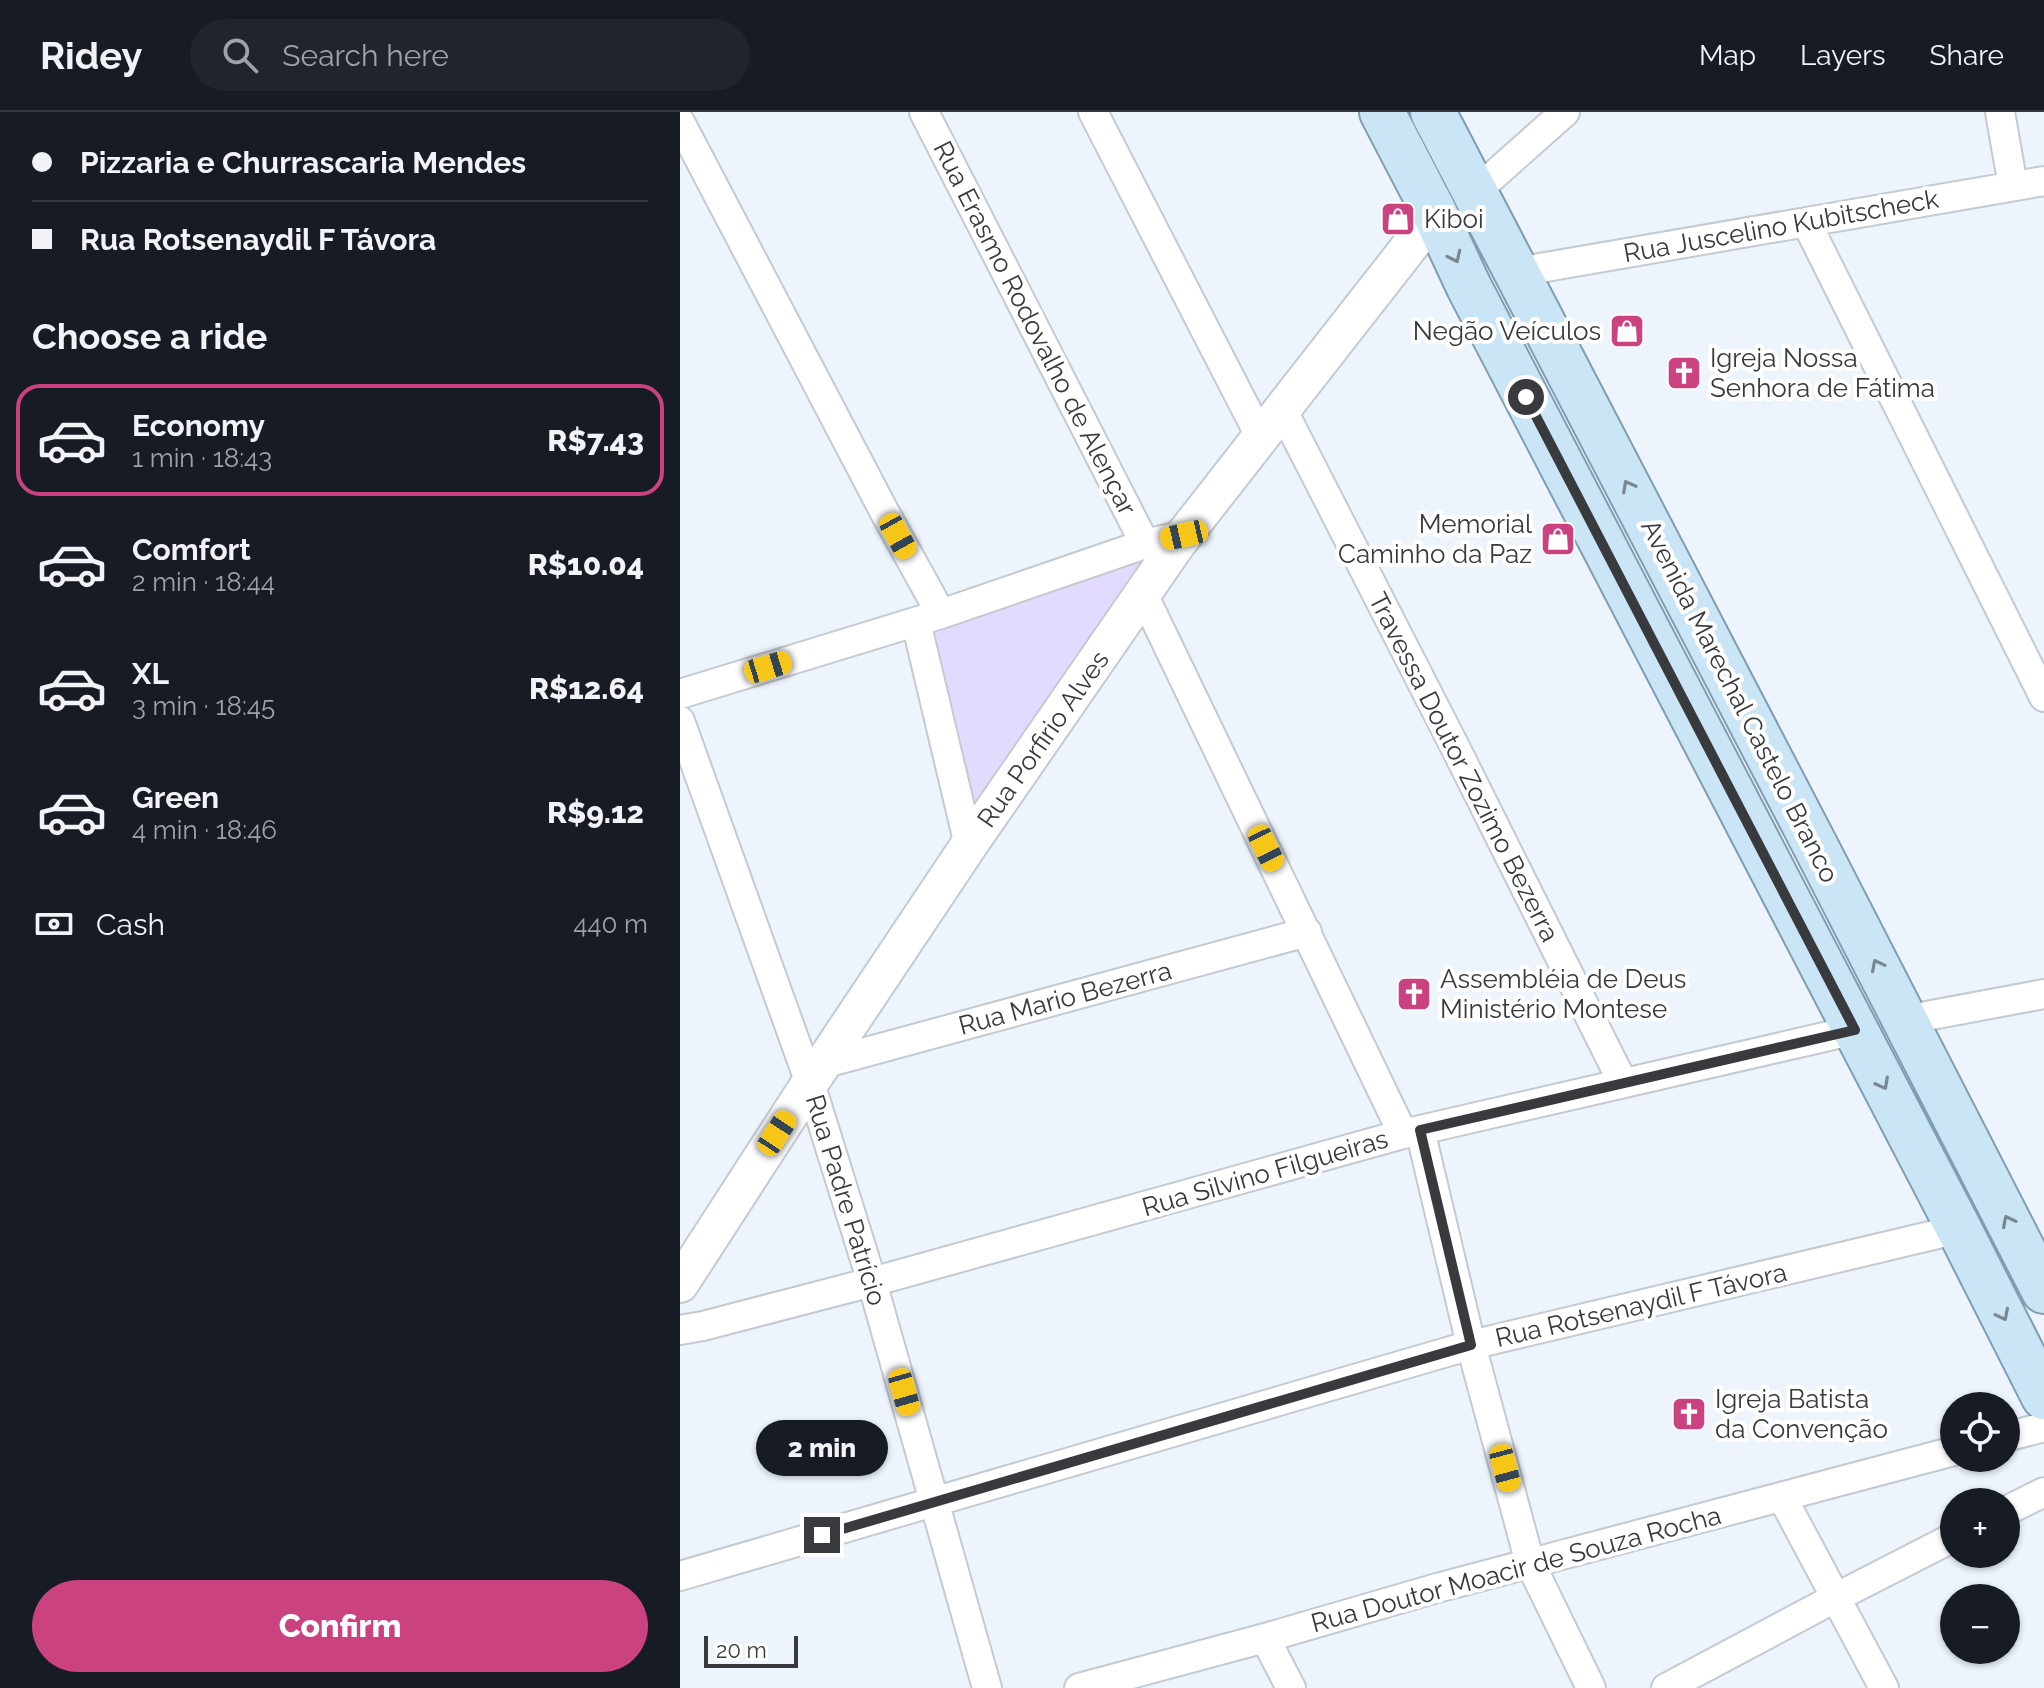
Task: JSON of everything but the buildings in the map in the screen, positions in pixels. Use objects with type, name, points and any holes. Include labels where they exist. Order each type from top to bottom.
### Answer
[{"type":"main road","name":"Avenida Marechal Castelo Branco","points":[[1382,112],[1469,287],[2044,1397]]},
{"type":"main road","name":"Avenida Marechal Castelo Branco","points":[[1433,112],[2044,1291]]},
{"type":"street","name":"Rua Erasmo Rodovalho de Alençar","points":[[924,112],[1145,544]]},
{"type":"street","name":"Travessa Doutor Zozimo Bezerra","points":[[1093,112],[1455,747],[1623,1083]]},
{"type":"street","points":[[1475,192],[1565,112]]},
{"type":"street","points":[[2000,112],[2013,186]]},
{"type":"street","points":[[680,122],[884,511],[928,618],[969,845]]},
{"type":"street","name":"Rua Juscelino Kubitscheck","points":[[1517,272],[2044,181]]},
{"type":"street","name":"Rua Porfirio Alves","points":[[680,1284],[816,1073],[969,845],[1184,535],[1435,214]]},
{"type":"street","points":[[1806,222],[2044,697]]},
{"type":"street","points":[[680,694],[928,618],[1145,544],[1184,535]]},
{"type":"street","points":[[1143,594],[1307,932],[1412,1132],[1530,1563],[1591,1688]]},
{"type":"street","name":"Rua Padre Patrício","points":[[680,721],[816,1073],[987,1688]]},
{"type":"street","name":"Rua Mario Bezerra","points":[[816,1073],[1307,932]]},
{"type":"street","points":[[1905,1020],[2044,994]]},
{"type":"street","name":"Rua Silvino Filgueiras","points":[[680,1330],[872,1282],[1412,1132],[1855,1030]]},
{"type":"street","name":"Rua Rotsenaydil F Távora","points":[[680,1576],[1471,1345],[1959,1229]]},
{"type":"street","points":[[2020,1433],[2044,1427]]},
{"type":"street","name":"Rua Doutor Moacir de Souza Rocha","points":[[1079,1688],[1437,1588],[1940,1455]]},
{"type":"street","points":[[2020,1504],[2044,1492]]},
{"type":"street","points":[[1782,1497],[1884,1688]]},
{"type":"street","points":[[1666,1688],[1940,1544]]},
{"type":"street","points":[[1265,1638],[1291,1688]]},
{"type":"shaded area","points":[[1151,554],[988,797],[975,803],[932,631]]},
{"type":"place","name":"Kiboi","points":[[1398,219]]},
{"type":"place","name":"Negão Veículos","points":[[1627,331]]},
{"type":"place","name":"Igreja Nossa Senhora de Fátima","points":[[1684,373]]},
{"type":"place","name":"Memorial Caminho da Paz","points":[[1558,539]]},
{"type":"place","name":"Assembléia de Deus Ministério Montese","points":[[1414,994]]},
{"type":"place","name":"Igreja Batista da Convenção","points":[[1689,1414]]},
{"type":"route","points":[[822,1535],[1471,1345],[1420,1130],[1855,1030],[1526,397]]}]
